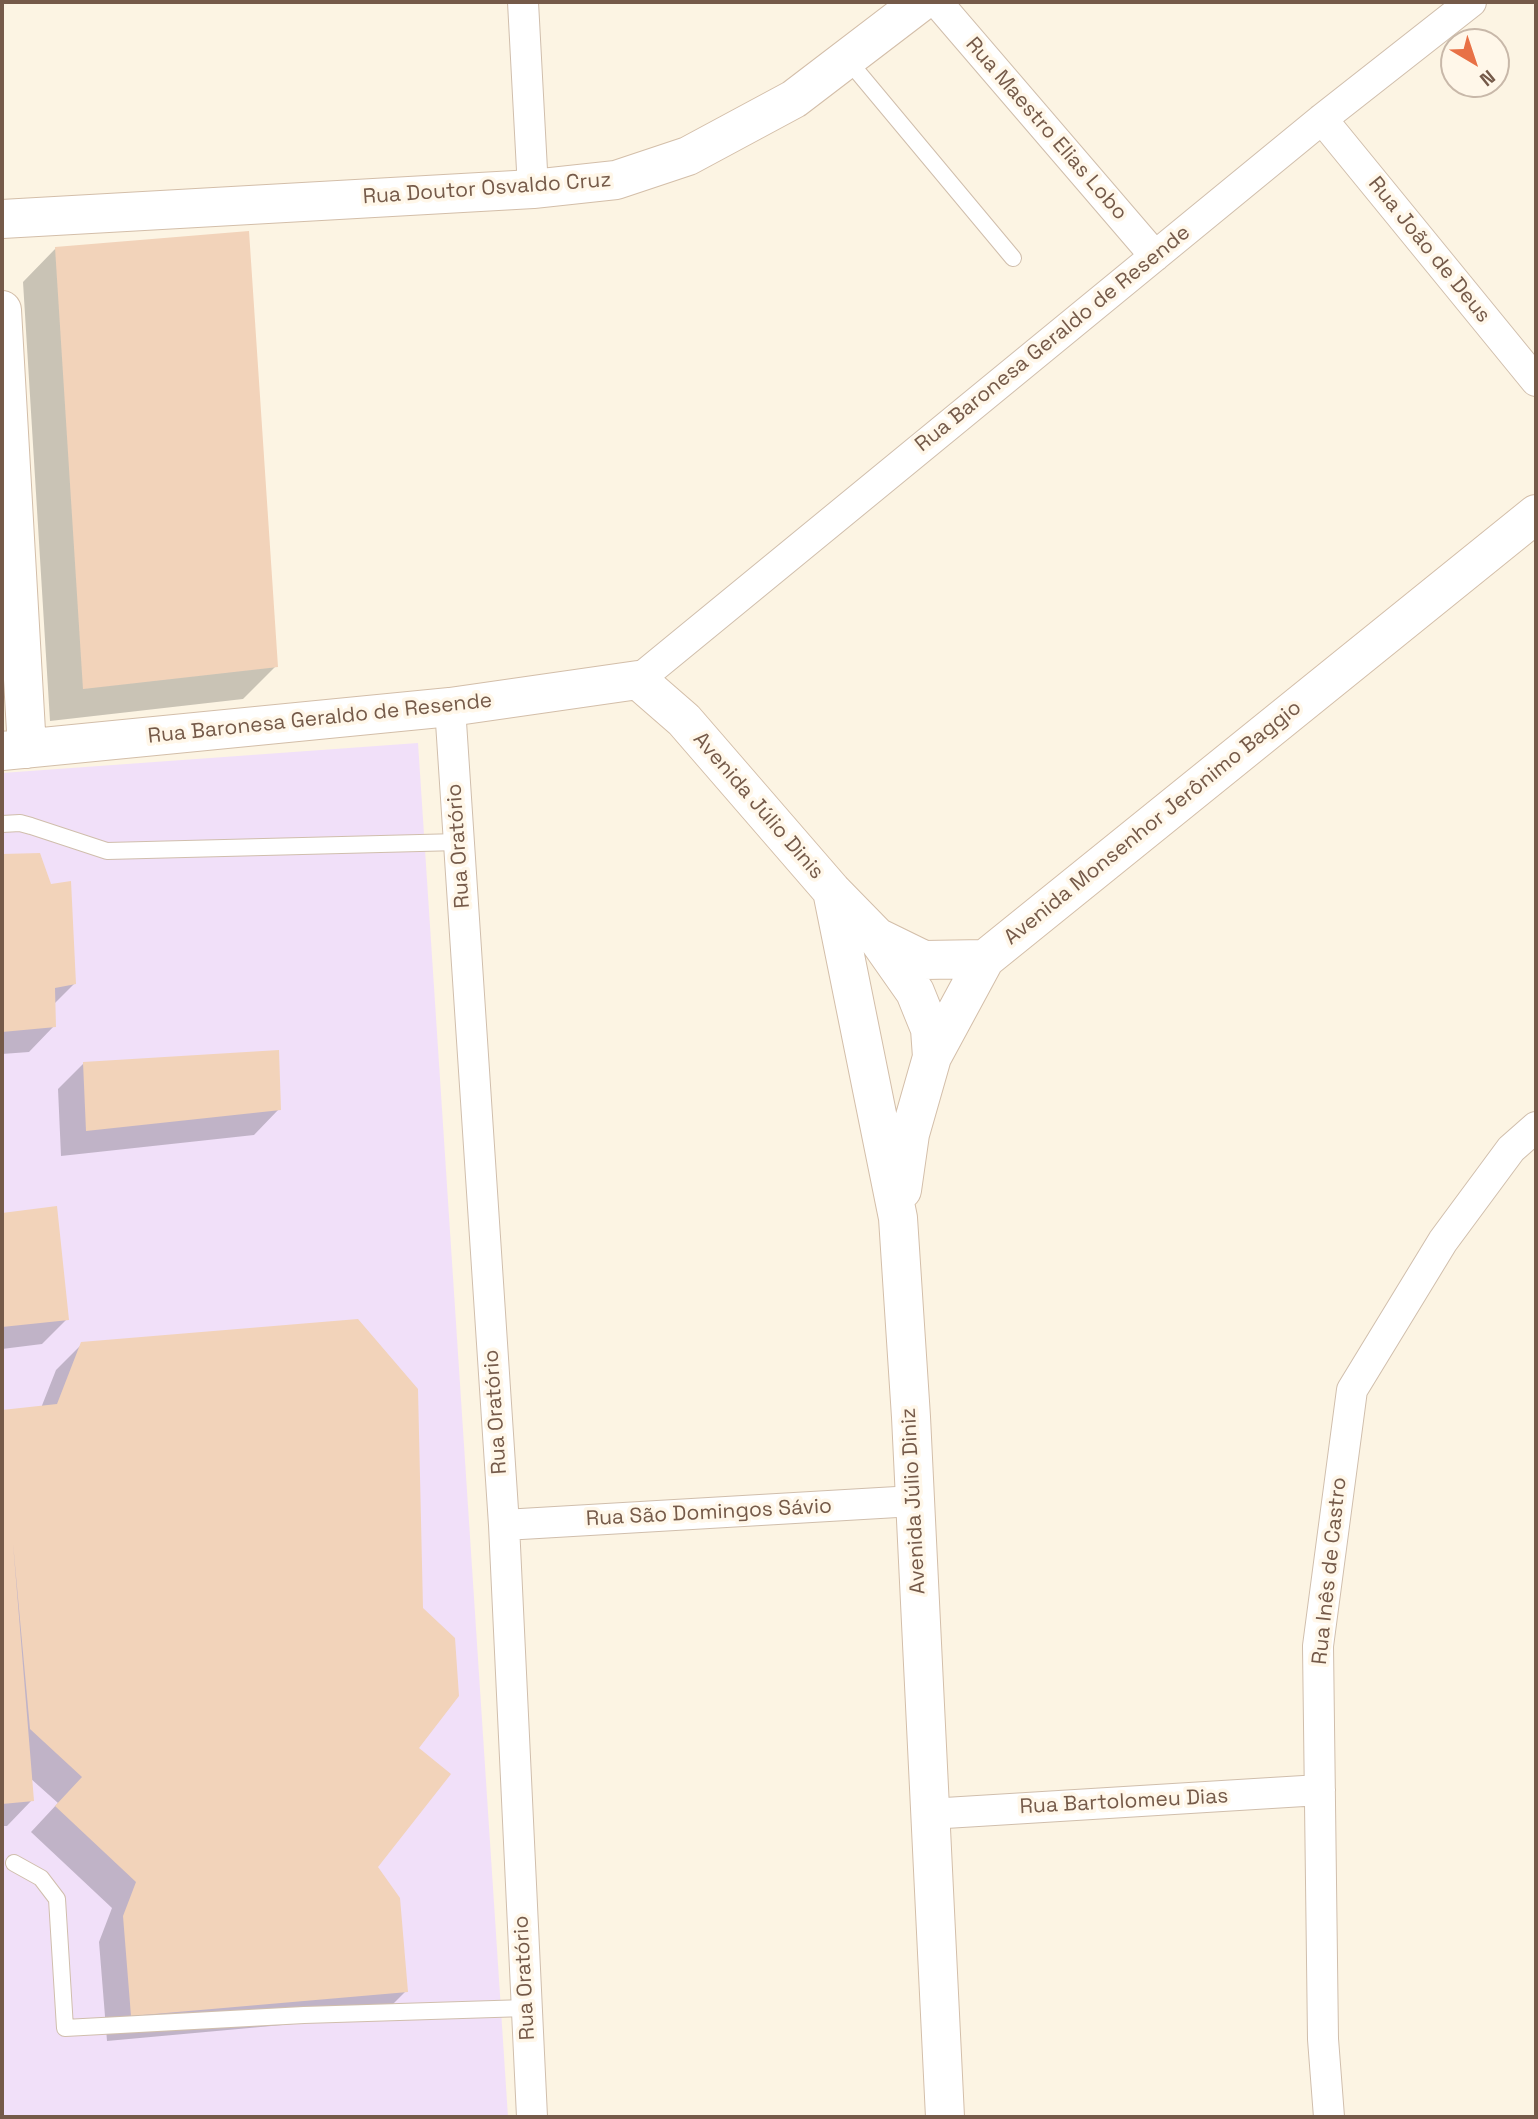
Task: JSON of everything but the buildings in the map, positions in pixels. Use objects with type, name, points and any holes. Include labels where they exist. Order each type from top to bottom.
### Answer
[{"type":"main road","name":"Rua Doutor Osvaldo Cruz","points":[[2,219],[533,189],[616,180],[688,156],[794,99],[921,2]]},
{"type":"main road","points":[[2,310],[15,750]]},
{"type":"main road","name":"Avenida Monsenhor Jerônimo Baggio","points":[[898,1218],[910,1134],[932,1057],[985,959],[1536,514]]},
{"type":"main road","name":"Rua Baronesa Geraldo de Resende","points":[[15,750],[450,707],[638,680]]},
{"type":"main road","name":"Avenida Júlio Dinis","points":[[638,680],[684,720],[832,891],[875,935]]},
{"type":"main road","name":"Avenida Júlio Diniz","points":[[832,891],[898,1218],[911,1417],[943,2115]]},
{"type":"main road","points":[[875,935],[924,960],[985,959]]},
{"type":"main road","points":[[875,935],[915,992],[930,1029],[932,1057]]},
{"type":"street","points":[[523,2],[533,189]]},
{"type":"street","name":"Rua Maestro Elias Lobo","points":[[937,2],[1155,256]]},
{"type":"street","name":"Rua Baronesa Geraldo de Resende","points":[[638,680],[1322,119],[1471,2]]},
{"type":"street","name":"Rua João de Deus","points":[[1322,119],[1536,381]]},
{"type":"street","name":"Rua Oratório","points":[[450,707],[503,1524],[532,2117]]},
{"type":"street","name":"Rua Inês de Castro","points":[[1329,2117],[1323,2039],[1318,1646],[1352,1391],[1443,1241],[1511,1149],[1536,1127]]},
{"type":"street","name":"Rua São Domingos Sávio","points":[[503,1524],[914,1502]]},
{"type":"street","name":"Rua Bartolomeu Dias","points":[[929,1814],[1320,1790]]},
{"type":"lane","points":[[847,59],[1013,258]]},
{"type":"lane","points":[[2,824],[20,823],[32,826],[107,851],[459,842]]},
{"type":"lane","points":[[14,1863],[41,1878],[57,1899],[65,2028],[304,2015],[527,2008]]},
{"type":"shaded area","points":[[418,743],[508,2117],[2,2117],[2,773]]}]
